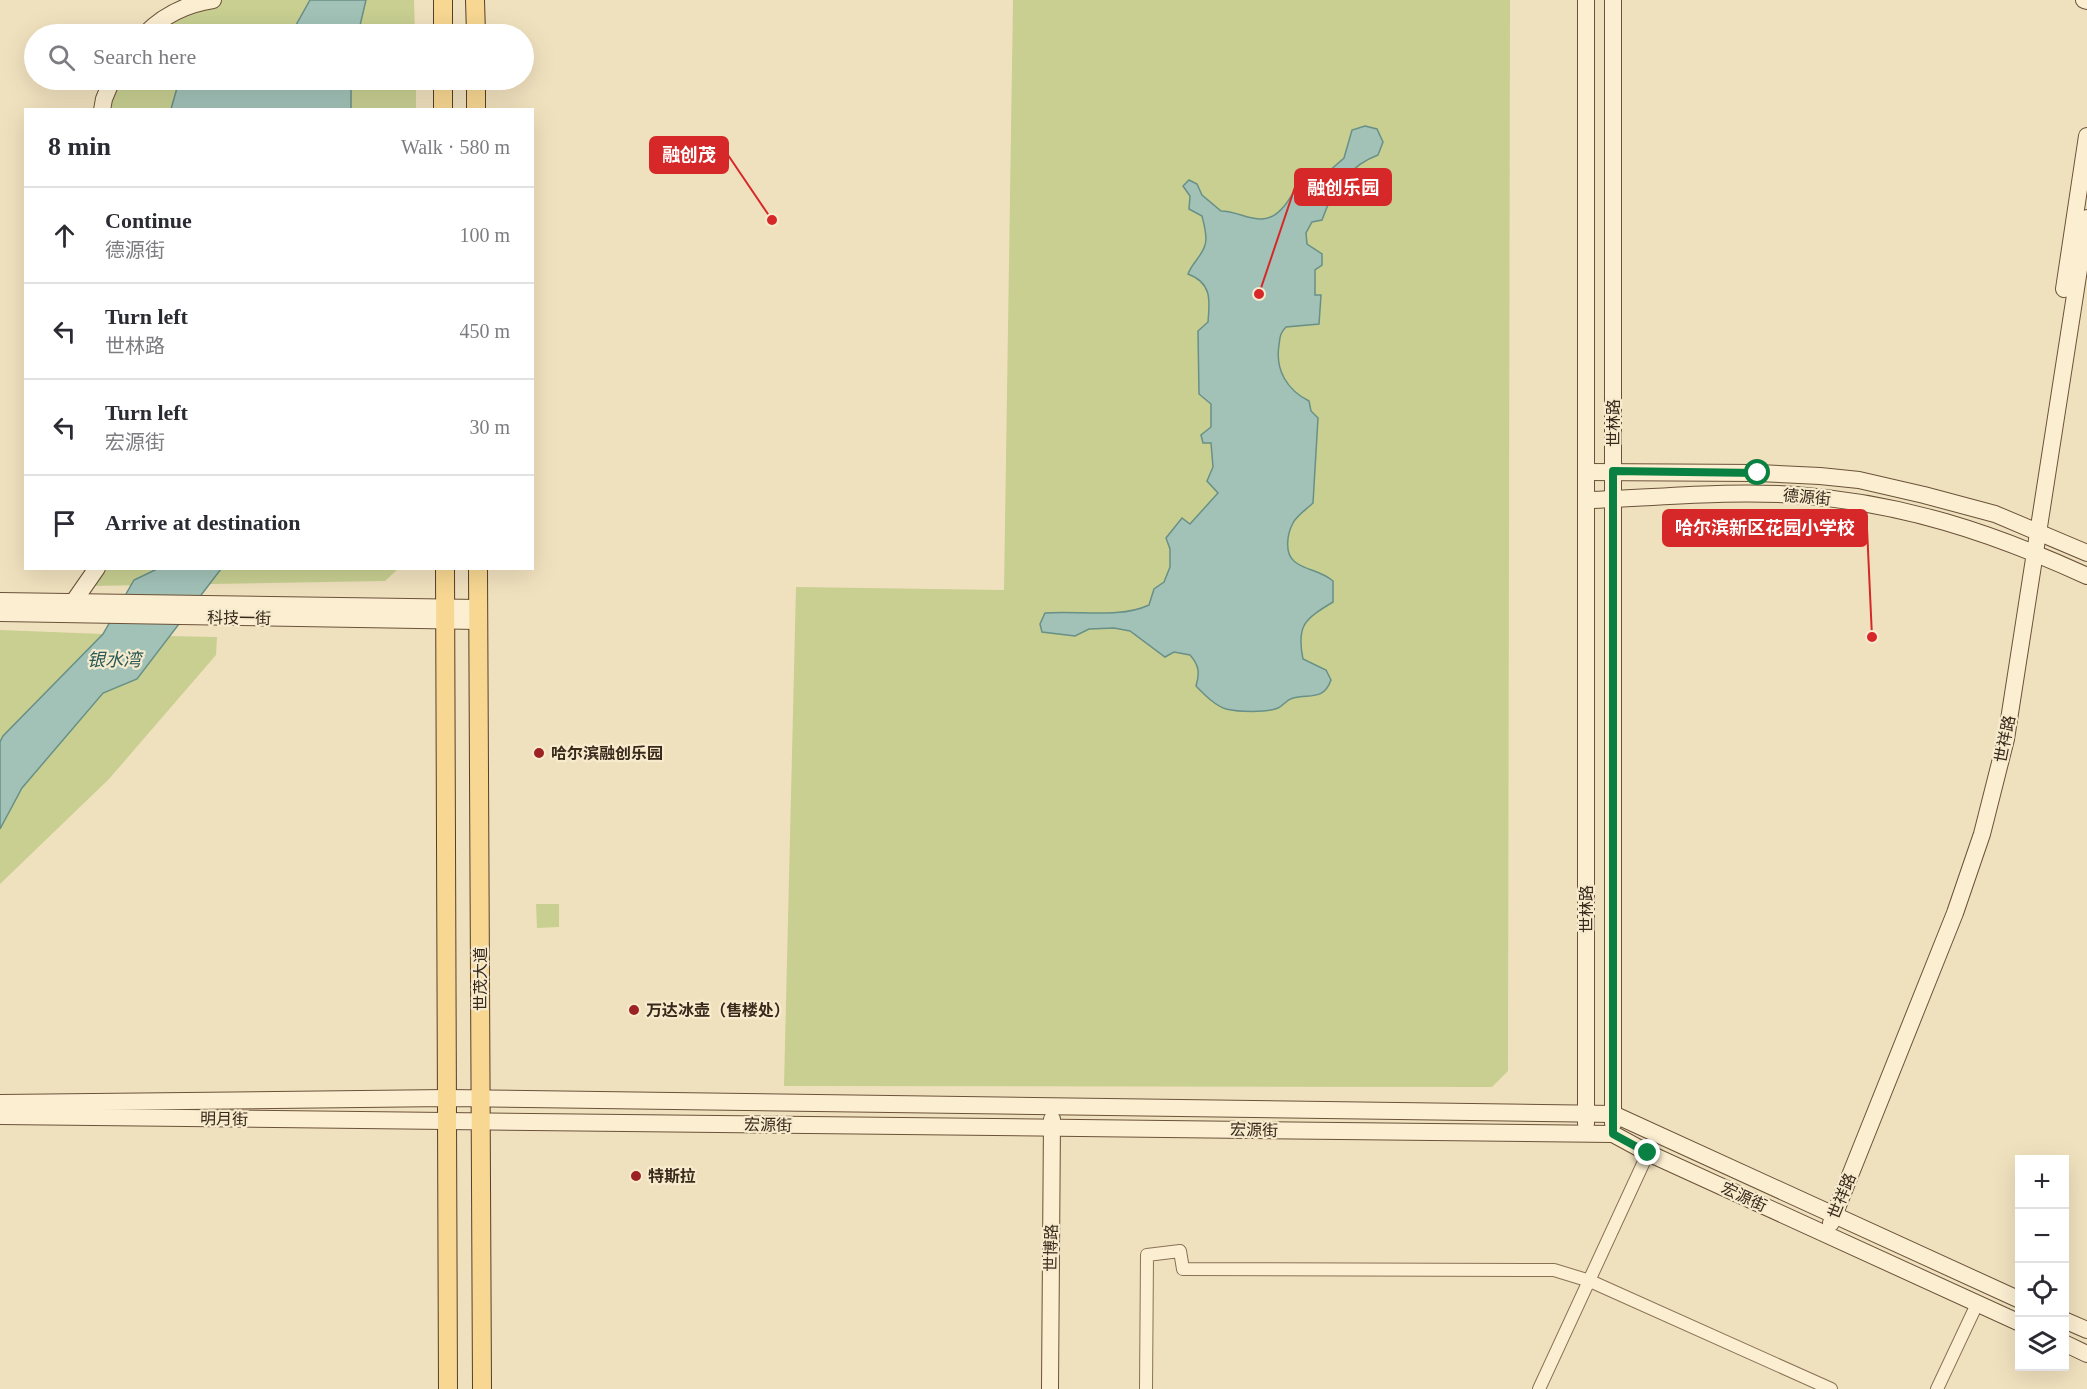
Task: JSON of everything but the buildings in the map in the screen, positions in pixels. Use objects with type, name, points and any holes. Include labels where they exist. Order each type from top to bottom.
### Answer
[{"type":"main road","points":[[158,24],[170,14],[188,5],[213,0]]},
{"type":"main road","points":[[443,0],[443,24]]},
{"type":"main road","points":[[475,0],[476,24]]},
{"type":"main road","name":"世林路","points":[[1586,0],[1586,1134]]},
{"type":"main road","name":"世林路","points":[[1613,0],[1613,1134]]},
{"type":"main road","points":[[102,108],[108,90]]},
{"type":"main road","points":[[443,90],[443,108]]},
{"type":"main road","points":[[476,90],[476,108]]},
{"type":"main road","name":"世祥路","points":[[1826,1235],[1955,913],[1982,834],[2006,739],[2087,136]]},
{"type":"main road","name":"世祥路","points":[[2033,529],[2087,218]]},
{"type":"main road","name":"德源街","points":[[1587,472],[1758,473],[1859,480],[1963,505],[2033,529],[2087,553]]},
{"type":"main road","name":"德源街","points":[[1587,500],[1751,493],[1795,495],[1875,504],[2000,538],[2087,576]]},
{"type":"main road","points":[[76,605],[96,570]]},
{"type":"main road","name":"世茂大道","points":[[445,570],[448,1389]]},
{"type":"main road","name":"世茂大道","points":[[478,570],[482,1389]]},
{"type":"main road","name":"科技一街","points":[[0,601],[229,611],[478,615]]},
{"type":"main road","name":"科技一街","points":[[0,613],[76,605]]},
{"type":"main road","name":"宏源街","points":[[447,1098],[1613,1114],[2015,1298]]},
{"type":"main road","name":"明月街","points":[[0,1103],[447,1098]]},
{"type":"main road","name":"世博路","points":[[1057,1106],[1058,1389]]},
{"type":"main road","name":"明月街","points":[[0,1116],[447,1121]]},
{"type":"main road","name":"宏源街","points":[[447,1121],[1613,1134],[1648,1153],[2015,1321]]},
{"type":"main road","name":"世博路","points":[[1050,1389],[1057,1128]]},
{"type":"main road","points":[[2069,1322],[2087,1330]]},
{"type":"main road","points":[[2069,1345],[2087,1354]]},
{"type":"street","points":[[1539,1389],[1648,1153]]},
{"type":"street","points":[[1146,1389],[1147,1255],[1180,1251],[1183,1269],[1554,1270],[1590,1281],[1831,1389]]},
{"type":"street","points":[[1937,1389],[1977,1304]]},
{"type":"green space","points":[[216,0],[414,0],[415,24],[164,24]]},
{"type":"green space","points":[[1013,0],[1510,0],[1508,1071],[1492,1087],[784,1086],[796,587],[1004,590]]},
{"type":"green space","points":[[109,90],[416,90],[416,108],[103,108]]},
{"type":"green space","points":[[103,570],[397,570],[385,581],[92,586]]},
{"type":"green space","points":[[0,630],[103,634],[3,736],[0,742]]},
{"type":"green space","points":[[168,636],[217,637],[216,655],[109,779],[0,884],[0,829],[22,788],[103,693],[137,678]]},
{"type":"green space","points":[[536,904],[559,904],[559,927],[537,928]]},
{"type":"water","points":[[310,0],[366,0],[360,24],[297,24]]},
{"type":"water","points":[[176,90],[351,90],[351,108],[171,108]]},
{"type":"water","points":[[1365,126],[1377,129],[1383,142],[1378,155],[1358,166],[1342,181],[1322,220],[1312,222],[1306,233],[1307,244],[1322,254],[1322,265],[1315,270],[1315,295],[1321,295],[1319,324],[1286,327],[1281,335],[1278,354],[1284,378],[1294,391],[1309,401],[1311,411],[1318,418],[1313,503],[1295,520],[1289,533],[1288,549],[1295,562],[1333,581],[1333,602],[1309,619],[1301,638],[1303,659],[1326,670],[1331,680],[1325,691],[1316,695],[1293,698],[1273,710],[1252,712],[1226,709],[1217,705],[1196,686],[1198,669],[1190,655],[1174,652],[1165,657],[1130,631],[1114,628],[1089,629],[1075,636],[1042,632],[1040,624],[1045,613],[1125,612],[1149,605],[1154,589],[1164,582],[1170,567],[1170,549],[1166,538],[1182,518],[1190,524],[1218,493],[1207,481],[1213,467],[1211,443],[1203,443],[1201,435],[1211,427],[1211,404],[1199,394],[1198,331],[1208,322],[1209,300],[1202,282],[1188,274],[1204,249],[1206,235],[1202,216],[1189,209],[1190,196],[1183,186],[1189,180],[1197,184],[1202,195],[1221,211],[1257,219],[1270,218],[1288,201],[1305,172],[1328,172],[1344,158],[1352,130]]},
{"type":"water","name":"银水湾","points":[[155,570],[220,570],[137,679],[103,693],[22,788],[0,829],[0,742],[3,736],[103,634],[134,580]]},
{"type":"place","name":"融创茂","points":[[772,220]]},
{"type":"place","name":"融创乐园","points":[[1259,294]]},
{"type":"place","name":"哈尔滨新区花园小学校","points":[[1872,637]]},
{"type":"place","name":"哈尔滨融创乐园","points":[[539,753]]},
{"type":"place","name":"万达冰壶（售楼处）","points":[[634,1010]]},
{"type":"place","name":"特斯拉","points":[[636,1176]]},
{"type":"route","points":[[1648,1153],[1613,1134],[1613,471],[1758,473]]}]
